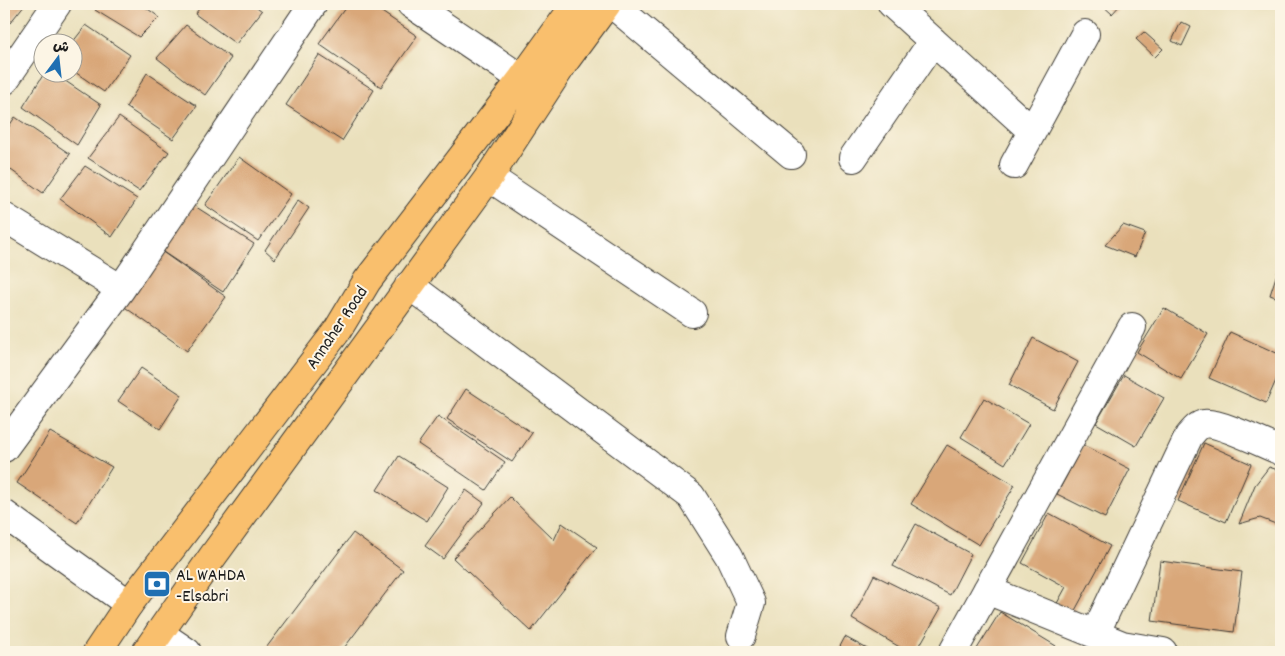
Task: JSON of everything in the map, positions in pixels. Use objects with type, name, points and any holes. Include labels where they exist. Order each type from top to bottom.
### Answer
[{"type":"main road","name":"Annaher Road","points":[[97,652],[129,604],[337,331],[367,281],[522,79],[576,4]]},
{"type":"main road","name":"Annaher Road","points":[[152,642],[489,177],[565,61],[607,4]]},
{"type":"main road","points":[[382,261],[410,285]]},
{"type":"street","points":[[4,82],[57,4]]},
{"type":"street","points":[[4,448],[121,289],[313,4]]},
{"type":"street","points":[[411,4],[522,79]]},
{"type":"street","points":[[612,4],[792,154]]},
{"type":"street","points":[[892,4],[1032,131]]},
{"type":"street","points":[[1014,165],[1085,34]]},
{"type":"street","points":[[853,158],[934,41]]},
{"type":"street","points":[[489,177],[692,313]]},
{"type":"street","points":[[4,217],[121,289]]},
{"type":"street","points":[[410,285],[691,496],[729,556],[751,603],[741,636]]},
{"type":"street","points":[[953,652],[1132,327]]},
{"type":"street","points":[[1094,634],[1189,436],[1195,429],[1203,424],[1211,424],[1281,451]]},
{"type":"street","points":[[4,514],[129,604]]},
{"type":"street","points":[[987,590],[1122,645],[1163,652]]},
{"type":"street","points":[[152,642],[187,652]]},
{"type":"building","points":[[4,4],[25,4],[10,23],[4,18]]},
{"type":"building","points":[[101,4],[141,4],[159,17],[139,37],[95,10]]},
{"type":"building","points":[[203,4],[253,4],[262,11],[236,44],[195,14]]},
{"type":"building","points":[[348,4],[370,4],[417,36],[381,87],[319,44]]},
{"type":"building","points":[[1101,4],[1121,4],[1112,14]]},
{"type":"building","points":[[1181,22],[1191,27],[1182,46],[1172,41]]},
{"type":"building","points":[[86,25],[130,55],[104,92],[82,77],[81,32]]},
{"type":"building","points":[[186,25],[231,58],[205,95],[157,58]]},
{"type":"building","points":[[1144,32],[1163,49],[1155,57],[1136,39]]},
{"type":"building","points":[[319,55],[374,90],[342,141],[286,105]]},
{"type":"building","points":[[147,73],[197,106],[173,139],[126,107]]},
{"type":"building","points":[[39,82],[67,82],[101,105],[77,145],[23,107]]},
{"type":"building","points":[[15,117],[70,154],[43,193],[4,165],[4,134]]},
{"type":"building","points":[[119,117],[169,152],[139,191],[88,158]]},
{"type":"building","points":[[239,157],[291,194],[258,241],[205,205]]},
{"type":"building","points":[[85,166],[137,199],[112,237],[60,199]]},
{"type":"building","points":[[298,200],[309,208],[275,259],[265,250]]},
{"type":"building","points":[[193,205],[254,244],[223,292],[163,252]]},
{"type":"building","points":[[1123,225],[1145,233],[1135,257],[1105,245]]},
{"type":"building","points":[[157,248],[226,297],[187,351],[119,303]]},
{"type":"building","points":[[1281,261],[1281,299],[1270,295]]},
{"type":"building","points":[[1164,308],[1208,334],[1181,379],[1137,352]]},
{"type":"building","points":[[1230,332],[1281,355],[1281,369],[1266,403],[1209,378]]},
{"type":"building","points":[[1033,338],[1078,362],[1053,409],[1009,385]]},
{"type":"building","points":[[141,368],[182,395],[160,429],[118,401]]},
{"type":"building","points":[[1124,375],[1164,398],[1136,446],[1096,423]]},
{"type":"building","points":[[466,389],[532,433],[512,462],[447,419]]},
{"type":"building","points":[[984,398],[1029,424],[1005,464],[961,437]]},
{"type":"building","points":[[438,416],[505,462],[486,490],[418,444]]},
{"type":"building","points":[[50,432],[112,467],[77,523],[17,483]]},
{"type":"building","points":[[1204,443],[1251,464],[1226,522],[1178,501]]},
{"type":"building","points":[[947,445],[1015,485],[979,545],[911,504]]},
{"type":"building","points":[[1083,445],[1130,469],[1105,518],[1057,494]]},
{"type":"building","points":[[399,456],[448,487],[427,521],[377,490]]},
{"type":"building","points":[[1269,467],[1281,471],[1281,526],[1260,518],[1239,524],[1255,485]]},
{"type":"building","points":[[466,490],[484,503],[443,559],[425,546]]},
{"type":"building","points":[[510,497],[554,540],[562,523],[597,547],[531,631],[453,558]]},
{"type":"building","points":[[1049,513],[1110,546],[1072,616],[1055,607],[1066,587],[1022,563]]},
{"type":"building","points":[[916,524],[971,554],[950,595],[893,566]]},
{"type":"building","points":[[353,533],[403,570],[341,652],[263,652]]},
{"type":"building","points":[[1160,561],[1242,572],[1234,632],[1152,621]]},
{"type":"building","points":[[874,575],[941,608],[916,652],[908,652],[852,619]]},
{"type":"building","points":[[1000,612],[1056,646],[1053,652],[975,652]]},
{"type":"building","points":[[845,637],[873,652],[837,652]]},
{"type":"place","name":"AL WAHDA -Elsabri","points":[[157,584]]}]
